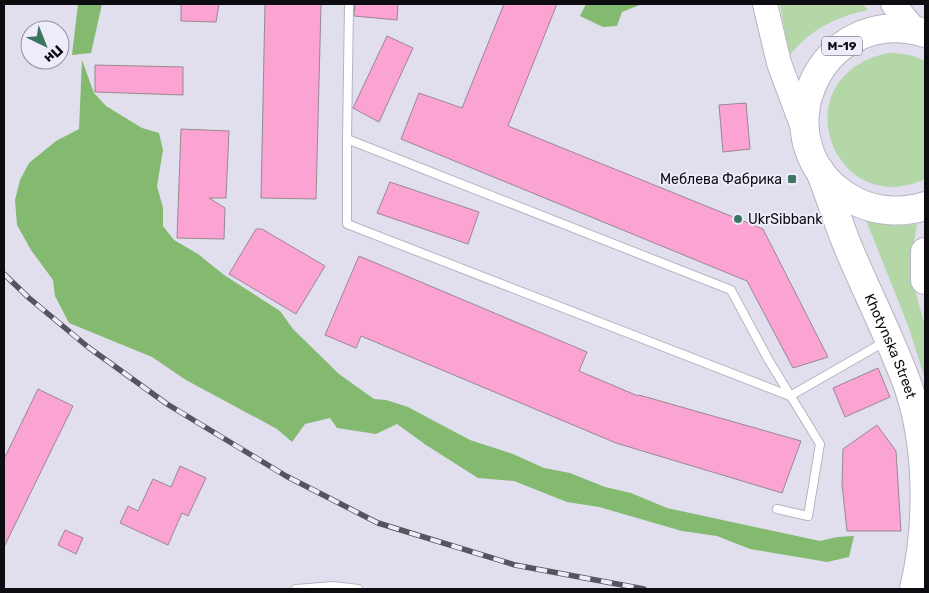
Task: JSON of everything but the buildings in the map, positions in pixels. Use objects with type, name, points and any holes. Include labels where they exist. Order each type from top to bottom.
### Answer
[{"type":"highway","name":"М-19","points":[[920,31],[888,28],[874,30],[837,49],[819,70],[808,94],[805,108],[806,136],[811,154],[820,170],[837,190],[859,203],[884,210],[897,211],[925,206]]},
{"type":"highway","name":"Khotynska Street","points":[[820,170],[846,242],[889,338],[909,389],[923,454],[925,520],[921,565],[914,589]]},
{"type":"highway","points":[[925,252],[925,280]]},
{"type":"main road","points":[[765,4],[779,64],[806,136]]},
{"type":"main road","points":[[893,4],[920,31]]},
{"type":"lane","points":[[349,4],[347,224],[790,396]]},
{"type":"lane","points":[[347,139],[731,290],[768,359],[820,444],[808,516],[777,509]]},
{"type":"lane","points":[[790,396],[889,338]]},
{"type":"lane","points":[[296,589],[333,586],[358,589]]},
{"type":"green space","points":[[78,4],[102,4],[91,53],[72,55]]},
{"type":"green space","points":[[586,4],[642,4],[622,12],[617,26],[603,27],[580,16]]},
{"type":"green space","points":[[780,4],[863,4],[868,10],[845,16],[824,26],[806,39],[789,56]]},
{"type":"green space","points":[[888,53],[898,53],[925,61],[925,179],[892,187],[865,181],[844,164],[831,141],[828,114],[835,88],[855,67]]},
{"type":"green space","points":[[82,60],[94,93],[106,106],[142,128],[159,133],[163,150],[157,186],[163,208],[163,226],[174,240],[198,254],[224,275],[280,311],[293,329],[339,374],[374,399],[386,400],[408,407],[470,440],[513,454],[544,468],[570,473],[605,487],[631,493],[667,508],[820,541],[854,536],[849,557],[827,562],[750,549],[717,536],[682,531],[599,507],[567,502],[514,481],[478,478],[397,424],[376,434],[337,428],[330,418],[305,424],[292,442],[277,429],[186,380],[152,357],[69,323],[55,296],[53,280],[31,250],[17,225],[15,200],[20,180],[29,163],[56,141],[79,129]]},
{"type":"green space","points":[[866,220],[891,225],[917,224],[911,262],[914,287],[925,326],[925,379],[909,328]]},
{"type":"railway","points":[[4,274],[29,298],[88,347],[167,404],[286,476],[378,523],[515,565],[644,589]]},
{"type":"place","name":"Меблева Фабрика","points":[[792,179]]},
{"type":"place","name":"UkrSibbank","points":[[738,219]]}]
